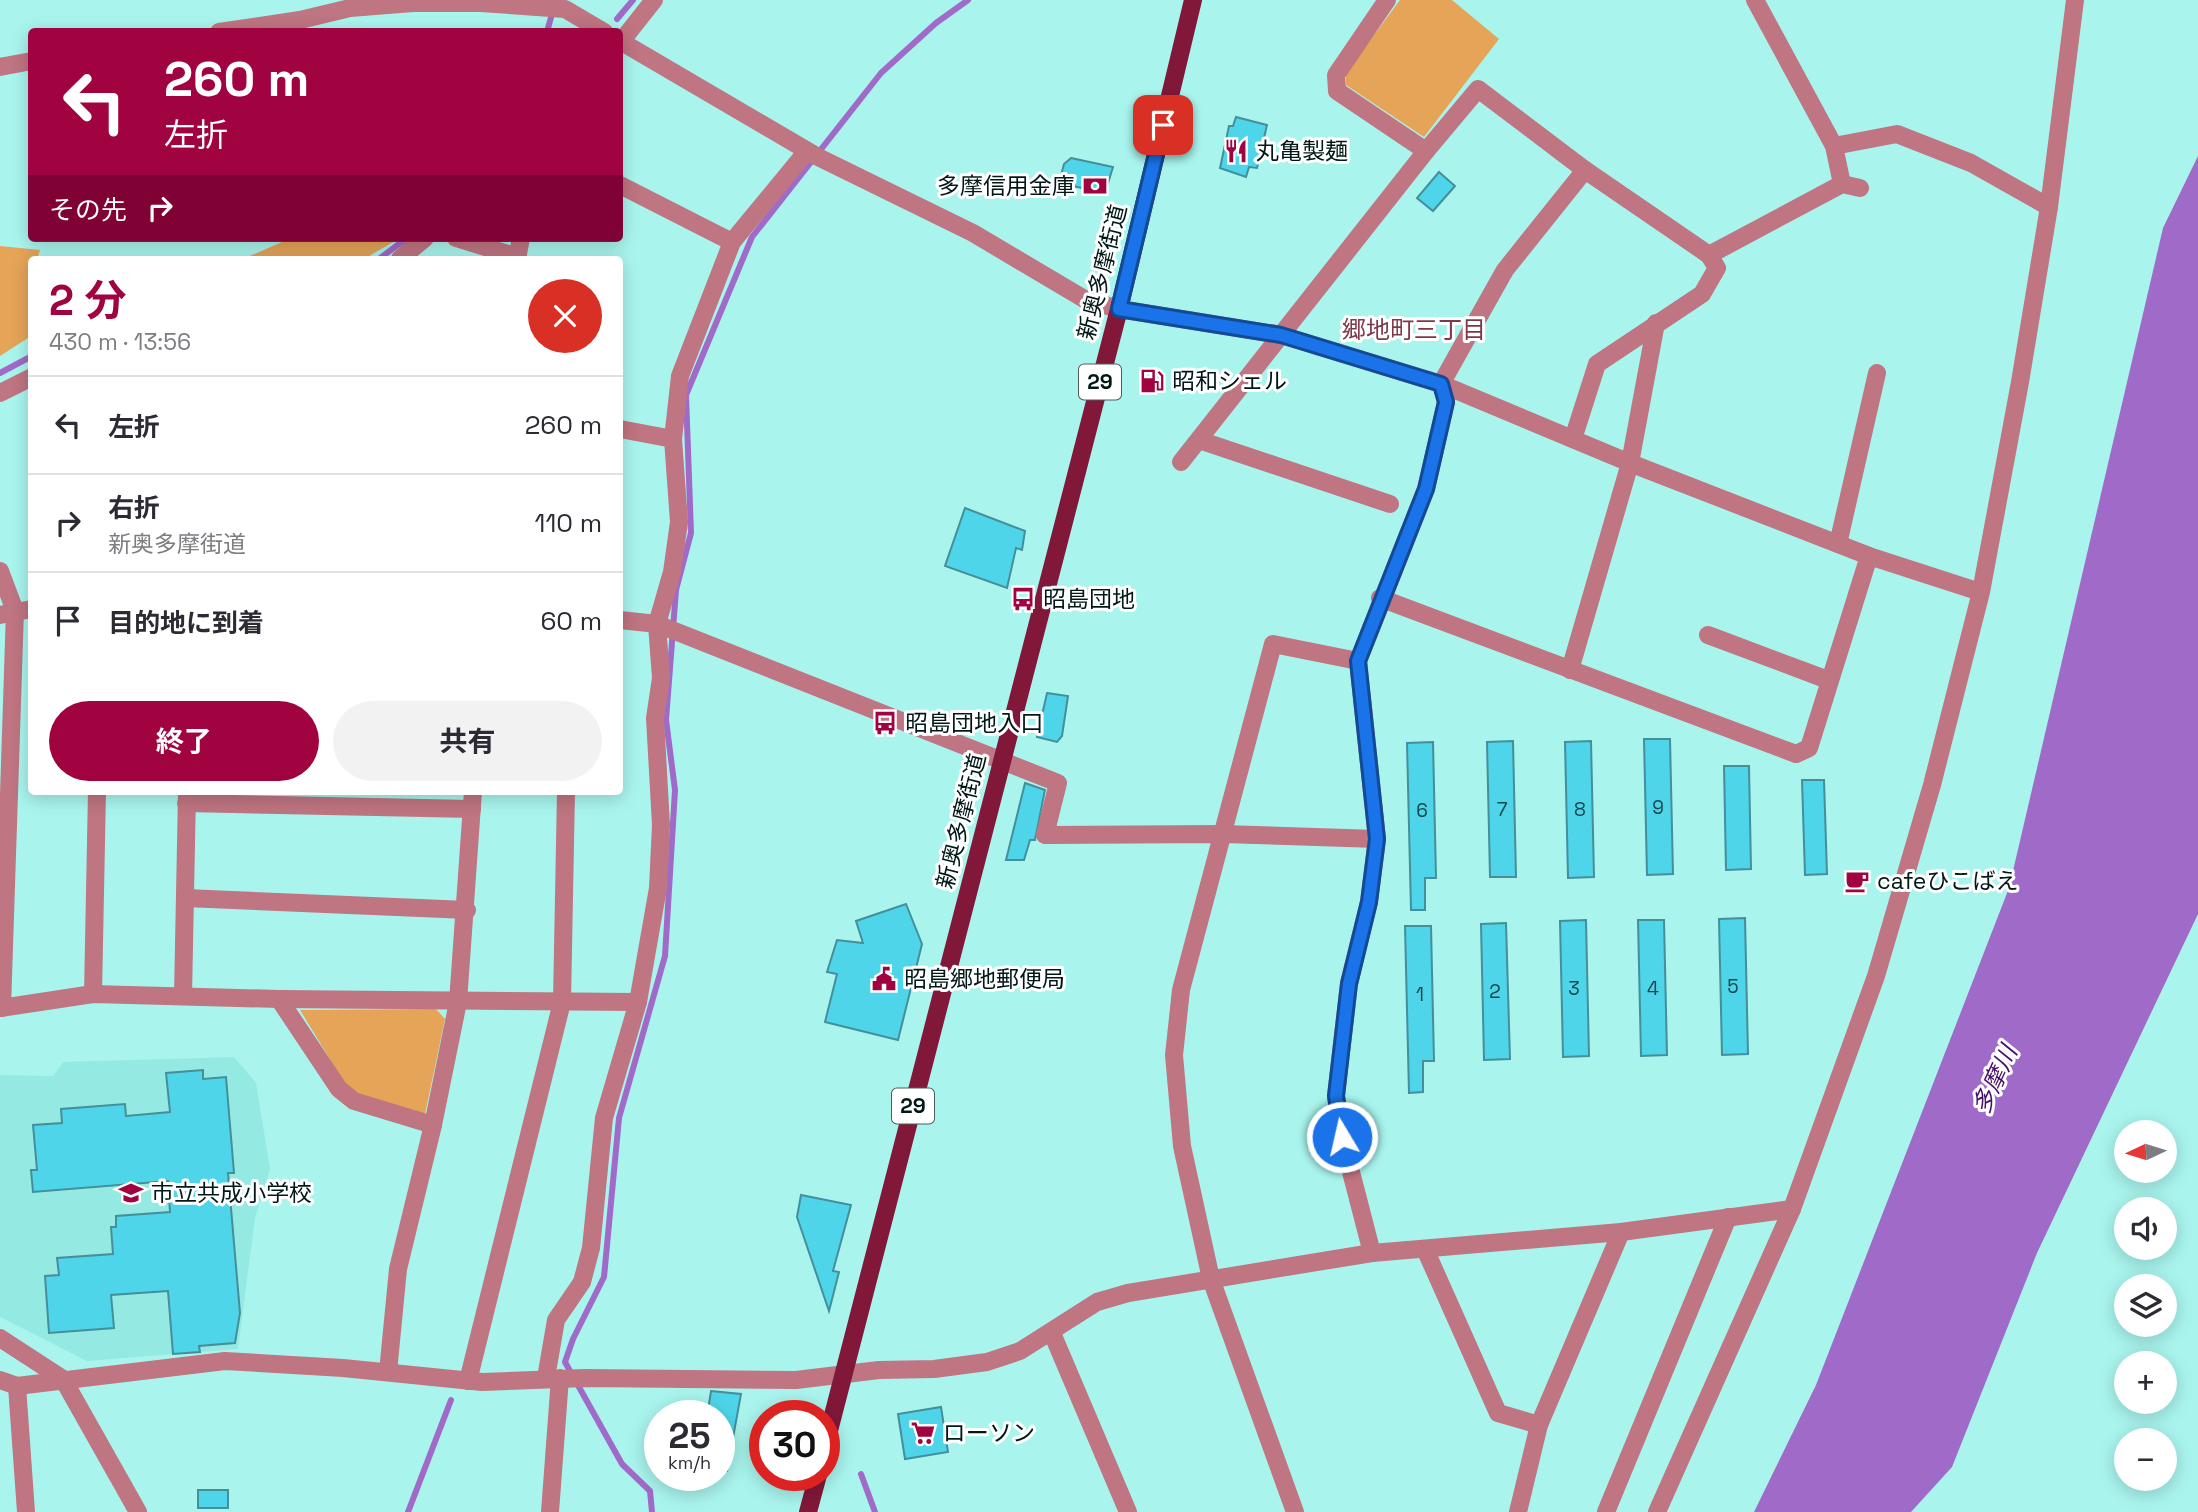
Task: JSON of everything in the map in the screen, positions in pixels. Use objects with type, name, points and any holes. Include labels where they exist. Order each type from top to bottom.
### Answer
[{"type":"main road","name":"新奥多摩街道","points":[[837,1400],[1119,309],[1193,0]]},
{"type":"main road","points":[[808,1512],[814,1491]]},
{"type":"street","points":[[623,38],[654,0]]},
{"type":"street","points":[[1387,0],[1336,75],[1338,91],[1426,151]]},
{"type":"street","points":[[1755,0],[1834,146],[1842,184]]},
{"type":"street","points":[[1657,1512],[1792,1209],[1876,976],[1935,772],[1981,592],[2033,309],[2049,207],[2075,0]]},
{"type":"street","points":[[246,28],[300,20],[350,8],[413,3],[565,6],[598,28]]},
{"type":"street","points":[[623,44],[811,153],[973,233],[1086,300],[1119,309],[1281,335],[1441,384],[1630,463],[1869,556],[1974,590]]},
{"type":"street","points":[[0,67],[28,62]]},
{"type":"street","points":[[1181,462],[1478,89],[1585,170],[1709,255],[1717,268],[1702,294],[1597,363],[1573,439]]},
{"type":"street","points":[[1834,146],[1897,134],[1970,163],[2049,207]]},
{"type":"street","points":[[550,1512],[557,1378],[556,1320],[582,1282],[591,1248],[604,1118],[638,1002],[659,863],[661,825],[655,718],[661,678],[661,625],[679,522],[673,439],[680,376],[732,242],[811,153]]},
{"type":"street","points":[[1373,1253],[1342,1137],[1336,1096],[1349,984],[1369,902],[1377,839],[1358,661],[1380,598],[1426,489],[1446,402],[1441,384],[1505,270],[1585,170]]},
{"type":"street","points":[[1709,255],[1842,184],[1860,188]]},
{"type":"street","points":[[623,187],[732,242]]},
{"type":"street","points":[[404,256],[420,242]]},
{"type":"street","points":[[468,242],[512,256]]},
{"type":"street","points":[[1570,670],[1630,463],[1656,323]]},
{"type":"street","points":[[1838,544],[1877,373]]},
{"type":"street","points":[[0,393],[28,379]]},
{"type":"street","points":[[623,430],[673,439]]},
{"type":"street","points":[[1199,440],[1390,504]]},
{"type":"street","points":[[1380,598],[1796,754],[1809,748],[1828,680],[1869,556]]},
{"type":"street","points":[[0,571],[15,612],[1,1008],[93,994],[458,1002],[638,1002]]},
{"type":"street","points":[[623,620],[661,625],[1001,763],[1058,783],[1045,835],[1223,834],[1377,839]]},
{"type":"street","points":[[1708,635],[1828,680]]},
{"type":"street","points":[[1295,1512],[1211,1279],[1182,1146],[1174,1055],[1181,990],[1273,644],[1358,661]]},
{"type":"street","points":[[93,994],[97,795]]},
{"type":"street","points":[[468,1381],[562,1002],[566,795]]},
{"type":"street","points":[[183,996],[186,797],[472,800],[467,910],[458,1002],[433,1125],[398,1269],[388,1372]]},
{"type":"street","points":[[184,898],[467,910]]},
{"type":"street","points":[[279,999],[339,1089],[354,1101],[433,1125]]},
{"type":"street","points":[[26,1512],[8,1383],[225,1361],[388,1372],[468,1381],[557,1378],[796,1380],[844,1373],[934,1370],[987,1362],[1020,1351],[1097,1302],[1128,1293],[1373,1253],[1621,1232],[1792,1209]]},
{"type":"street","points":[[1606,1512],[1728,1217]]},
{"type":"street","points":[[1518,1512],[1539,1425],[1621,1232]]},
{"type":"street","points":[[1425,1249],[1498,1413],[1539,1425]]},
{"type":"street","points":[[1052,1333],[1128,1512]]},
{"type":"street","points":[[0,1338],[63,1379],[138,1512]]},
{"type":"shaded area","points":[[1400,0],[1452,0],[1499,39],[1424,137],[1346,85],[1346,73]]},
{"type":"shaded area","points":[[282,242],[393,242],[369,256],[250,256]]},
{"type":"shaded area","points":[[0,246],[40,250],[38,256],[28,256],[28,338],[0,356]]},
{"type":"shaded area","points":[[436,1009],[445,1019],[425,1114],[358,1095],[345,1084],[300,1010]]},
{"type":"shaded area","name":"市立共成小学校","points":[[234,1057],[256,1083],[270,1169],[255,1218],[238,1349],[87,1361],[0,1317],[0,1075],[53,1076],[63,1062]]},
{"type":"water","name":"多摩川","points":[[2198,156],[2198,914],[2037,1253],[1952,1467],[1911,1512],[1754,1512],[1816,1385],[2009,888],[2163,228]]},
{"type":"building","points":[[1236,117],[1267,125],[1257,168],[1249,167],[1246,177],[1220,168],[1229,126],[1233,126]]},
{"type":"building","points":[[1071,158],[1113,167],[1105,193],[1059,183],[1064,164]]},
{"type":"building","points":[[1439,172],[1455,186],[1433,211],[1417,198]]},
{"type":"building","points":[[965,508],[1025,531],[1022,550],[1016,548],[1007,588],[945,566]]},
{"type":"building","points":[[1047,693],[1068,696],[1062,736],[1057,742],[1037,737]]},
{"type":"building","points":[[1644,739],[1670,739],[1673,874],[1647,875]]},
{"type":"building","points":[[1513,741],[1516,877],[1490,877],[1487,742]]},
{"type":"building","points":[[1591,741],[1594,877],[1568,878],[1565,742]]},
{"type":"building","points":[[1433,742],[1436,878],[1425,878],[1425,910],[1411,910],[1407,743]]},
{"type":"building","points":[[1724,766],[1749,766],[1751,869],[1726,870]]},
{"type":"building","points":[[1802,780],[1824,780],[1827,874],[1805,875]]},
{"type":"building","points":[[1025,783],[1045,790],[1035,840],[1030,840],[1024,860],[1006,860]]},
{"type":"building","points":[[906,904],[922,944],[898,1040],[825,1022],[837,974],[827,972],[837,940],[863,943],[856,921]]},
{"type":"building","points":[[1745,918],[1748,1054],[1722,1055],[1719,919]]},
{"type":"building","points":[[1586,920],[1589,1056],[1563,1057],[1560,921]]},
{"type":"building","points":[[1638,920],[1664,920],[1667,1055],[1641,1056]]},
{"type":"building","points":[[1506,923],[1510,1059],[1484,1060],[1481,924]]},
{"type":"building","points":[[1405,926],[1431,926],[1434,1061],[1423,1061],[1423,1092],[1409,1093]]},
{"type":"building","points":[[203,1070],[203,1079],[226,1077],[234,1173],[228,1173],[240,1313],[235,1343],[199,1346],[200,1352],[173,1354],[168,1291],[111,1295],[114,1328],[49,1333],[45,1276],[59,1275],[57,1258],[113,1254],[111,1227],[116,1227],[116,1216],[170,1212],[168,1181],[33,1192],[31,1170],[37,1170],[33,1125],[62,1123],[61,1109],[125,1104],[126,1116],[170,1112],[166,1073]]},
{"type":"building","points":[[801,1195],[851,1205],[833,1271],[839,1272],[829,1311],[797,1217]]},
{"type":"building","points":[[711,1391],[741,1394],[735,1427],[735,1400],[710,1400]]},
{"type":"building","name":"ローソン","points":[[941,1407],[948,1452],[905,1459],[898,1414]]},
{"type":"building","points":[[198,1490],[228,1490],[228,1508],[198,1508]]},
{"type":"waterway","points":[[617,19],[633,0]]},
{"type":"waterway","points":[[652,1512],[650,1491],[622,1464],[565,1362],[573,1339],[604,1277],[619,1118],[665,956],[675,790],[666,720],[676,590],[691,533],[686,395],[752,237],[881,73],[936,23],[968,0]]},
{"type":"waterway","points":[[548,28],[553,10]]},
{"type":"waterway","points":[[383,256],[402,242]]},
{"type":"waterway","points":[[0,373],[28,358]]},
{"type":"waterway","points":[[408,1512],[451,1400]]},
{"type":"waterway","points":[[861,1474],[875,1512]]},
{"type":"place","name":"丸亀製麺","points":[[1236,151]]},
{"type":"place","name":"多摩信用金庫","points":[[1095,186]]},
{"type":"place","name":"昭和シェル","points":[[1152,381]]},
{"type":"place","name":"昭島団地","points":[[1023,599]]},
{"type":"place","name":"昭島団地入口","points":[[885,723]]},
{"type":"place","name":"cafeひこばえ","points":[[1857,881]]},
{"type":"place","name":"昭島郷地郵便局","points":[[884,979]]},
{"type":"place","name":"市立共成小学校","points":[[131,1193]]},
{"type":"place","name":"ローソン","points":[[923,1433]]},
{"type":"district","name":"郷地町三丁目","points":[[1414,330]]},
{"type":"route","points":[[1163,125],[1119,309],[1281,335],[1441,384],[1446,402],[1426,489],[1380,598],[1358,661],[1377,839],[1369,902],[1349,984],[1336,1096],[1342,1137]]}]
